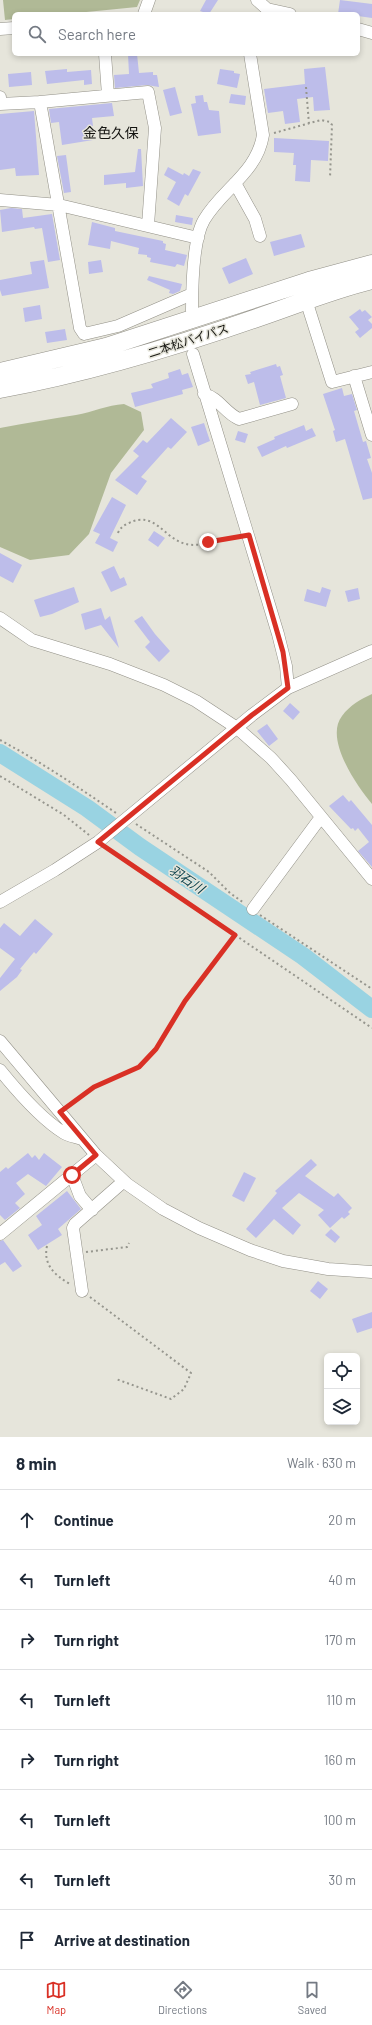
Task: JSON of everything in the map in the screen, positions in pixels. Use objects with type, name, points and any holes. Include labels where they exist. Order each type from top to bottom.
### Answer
[{"type":"highway","name":"二本松バイパス","points":[[0,372],[106,347],[309,281],[372,264]]},
{"type":"highway","name":"二本松バイパス","points":[[0,389],[48,380],[116,363],[254,319],[306,300],[372,280]]},
{"type":"street","points":[[145,12],[149,0]]},
{"type":"street","points":[[260,4],[267,9],[281,12]]},
{"type":"street","points":[[0,29],[12,28]]},
{"type":"street","points":[[360,29],[372,32]]},
{"type":"street","points":[[104,56],[108,95]]},
{"type":"street","points":[[192,311],[192,294],[198,238],[203,222],[208,213],[256,159],[261,148],[263,135],[250,56]]},
{"type":"street","points":[[0,97],[0,104],[40,102],[148,92],[155,128],[148,225]]},
{"type":"street","points":[[40,102],[80,328],[84,334],[118,326],[192,294]]},
{"type":"street","points":[[235,183],[255,219],[260,236]]},
{"type":"street","points":[[0,200],[59,205],[198,238]]},
{"type":"street","points":[[306,300],[332,382],[372,372]]},
{"type":"street","points":[[193,354],[204,394],[249,535],[283,652],[288,688]]},
{"type":"street","points":[[354,376],[372,435]]},
{"type":"street","points":[[204,394],[212,396],[233,417],[239,419],[292,404]]},
{"type":"street","points":[[0,618],[32,640],[110,664],[164,685],[196,701],[237,728],[271,758],[321,816],[372,879]]},
{"type":"street","points":[[0,902],[56,870],[99,841],[288,688],[372,651]]},
{"type":"street","points":[[253,909],[321,816]]},
{"type":"street","points":[[0,1041],[96,1155],[145,1198],[199,1228],[250,1250],[283,1261],[328,1269],[372,1272]]},
{"type":"street","points":[[19,1062],[1,1074],[51,1123],[65,1133],[82,1139]]},
{"type":"street","points":[[0,1234],[96,1155]]},
{"type":"street","points":[[72,1175],[80,1196],[92,1210]]},
{"type":"street","points":[[82,1291],[73,1228],[124,1181]]},
{"type":"path","points":[[306,87],[309,124]]},
{"type":"path","points":[[263,135],[321,120],[330,122],[332,125],[330,178]]},
{"type":"path","points":[[118,533],[125,525],[142,519],[155,523],[171,537],[186,544],[249,535]]},
{"type":"path","points":[[0,740],[70,781],[125,820]]},
{"type":"path","points":[[0,776],[64,815],[99,841],[372,1028]]},
{"type":"path","points":[[60,1112],[94,1087],[139,1067],[156,1049],[185,1001],[235,935]]},
{"type":"path","points":[[77,1253],[127,1247],[129,1243]]},
{"type":"path","points":[[47,1246],[45,1257],[49,1266],[66,1282],[82,1291],[191,1373],[184,1389],[171,1399],[116,1379]]},
{"type":"green space","points":[[3,0],[140,0],[137,7],[86,12],[12,12],[12,19],[5,20]]},
{"type":"green space","points":[[124,404],[141,412],[144,430],[111,473],[89,534],[69,555],[30,560],[0,547],[0,428],[76,415]]},
{"type":"green space","points":[[372,694],[372,804],[351,774],[340,749],[337,737],[338,726],[345,712],[356,703]]},
{"type":"building","points":[[206,0],[218,0],[210,12],[200,11]]},
{"type":"building","points":[[340,0],[372,4],[372,18],[360,16],[360,12],[338,12]]},
{"type":"building","points":[[128,56],[137,56],[139,73],[153,72],[153,75],[157,75],[159,87],[147,85],[115,88],[114,75],[129,74]]},
{"type":"building","points":[[325,67],[330,110],[314,111],[313,97],[297,99],[300,122],[285,124],[283,111],[268,113],[264,89],[305,84],[304,69]]},
{"type":"building","points":[[67,69],[67,72],[91,70],[92,84],[84,85],[84,80],[47,84],[45,71]]},
{"type":"building","points":[[220,69],[234,71],[234,73],[240,74],[237,88],[217,84]]},
{"type":"building","points":[[31,72],[32,85],[9,87],[8,74]]},
{"type":"building","points":[[175,87],[182,113],[170,116],[163,90]]},
{"type":"building","points":[[231,94],[246,96],[245,105],[229,103]]},
{"type":"building","points":[[203,95],[204,102],[207,102],[209,110],[219,111],[221,133],[198,136],[191,104],[196,103],[195,96]]},
{"type":"building","points":[[112,103],[114,116],[92,118],[93,126],[91,126],[93,140],[62,145],[59,122],[51,123],[49,109]]},
{"type":"building","points":[[34,111],[39,175],[16,176],[15,168],[0,170],[0,114]]},
{"type":"building","points":[[274,138],[329,141],[328,161],[311,160],[310,182],[295,181],[296,165],[293,165],[294,153],[274,152]]},
{"type":"building","points":[[138,149],[141,149],[143,186],[126,188],[126,183],[104,185],[104,175],[135,172]]},
{"type":"building","points":[[66,155],[71,192],[64,193],[57,156]]},
{"type":"building","points":[[168,167],[183,175],[184,173],[189,176],[193,169],[201,172],[188,196],[185,194],[179,206],[167,199],[176,182],[164,175]]},
{"type":"building","points":[[11,208],[22,209],[23,218],[52,214],[60,260],[48,262],[42,228],[35,229],[34,227],[2,232],[0,210]]},
{"type":"building","points":[[176,215],[193,218],[192,225],[175,222]]},
{"type":"building","points":[[92,222],[115,228],[115,231],[163,241],[163,243],[166,244],[165,250],[187,255],[184,266],[177,264],[175,267],[150,262],[151,258],[147,257],[147,255],[138,254],[139,248],[111,241],[110,249],[88,245]]},
{"type":"building","points":[[301,234],[305,247],[274,256],[270,242]]},
{"type":"building","points":[[246,258],[253,274],[229,284],[222,268]]},
{"type":"building","points":[[44,260],[49,288],[2,296],[0,290],[0,280],[32,274],[30,262]]},
{"type":"building","points":[[101,260],[103,272],[89,274],[88,262]]},
{"type":"building","points":[[149,276],[182,284],[180,291],[173,294],[169,293],[170,290],[147,280]]},
{"type":"building","points":[[40,305],[42,319],[25,322],[23,308]]},
{"type":"building","points":[[360,309],[362,312],[365,310],[372,317],[368,320],[372,324],[372,328],[360,338],[355,332],[359,329],[349,317]]},
{"type":"building","points":[[65,329],[67,340],[47,343],[45,332]]},
{"type":"building","points":[[276,364],[277,367],[280,366],[283,375],[280,376],[286,398],[260,405],[254,382],[248,384],[245,375]]},
{"type":"building","points":[[180,369],[182,375],[188,373],[193,387],[182,390],[183,394],[135,407],[131,393],[153,388],[151,384],[169,378],[168,373]]},
{"type":"building","points":[[342,388],[344,396],[352,394],[357,410],[354,411],[363,442],[366,441],[371,458],[367,459],[372,473],[372,498],[363,500],[345,439],[336,442],[333,431],[335,430],[323,394]]},
{"type":"building","points":[[171,418],[187,432],[171,449],[168,447],[141,477],[147,481],[137,495],[115,480],[139,456],[133,451],[143,440],[147,443]]},
{"type":"building","points":[[204,423],[210,441],[198,446],[191,427]]},
{"type":"building","points":[[304,425],[306,431],[312,428],[316,436],[287,448],[286,446],[262,457],[257,447],[275,439],[274,437]]},
{"type":"building","points":[[238,431],[248,434],[245,443],[235,440]]},
{"type":"building","points":[[112,497],[126,505],[110,538],[118,542],[113,552],[95,543],[100,534],[93,531]]},
{"type":"building","points":[[154,531],[165,538],[158,547],[148,540]]},
{"type":"building","points":[[0,553],[22,565],[13,583],[0,576]]},
{"type":"building","points":[[114,566],[120,579],[124,577],[127,585],[111,592],[101,572]]},
{"type":"building","points":[[74,587],[79,602],[52,614],[40,617],[34,600]]},
{"type":"building","points":[[322,587],[331,590],[326,607],[304,601],[307,589],[320,593]]},
{"type":"building","points":[[358,588],[360,599],[348,602],[345,591]]},
{"type":"building","points":[[101,608],[105,620],[110,616],[119,648],[101,625],[85,630],[81,614]]},
{"type":"building","points":[[142,616],[170,651],[159,662],[145,647],[150,642],[134,621]]},
{"type":"building","points":[[290,703],[300,712],[293,720],[283,711]]},
{"type":"building","points":[[267,724],[278,739],[269,746],[257,731]]},
{"type":"building","points":[[343,795],[349,802],[351,800],[372,825],[372,867],[358,851],[369,842],[358,828],[355,831],[353,828],[351,829],[329,806]]},
{"type":"building","points":[[35,919],[53,934],[36,954],[34,952],[20,969],[22,970],[17,977],[0,991],[0,978],[15,959],[0,948],[0,928],[4,923],[20,936]]},
{"type":"building","points":[[28,1153],[32,1158],[35,1155],[39,1160],[44,1153],[62,1167],[46,1186],[28,1174],[16,1183],[25,1194],[15,1203],[20,1208],[5,1220],[0,1215],[0,1172],[6,1167],[8,1169]]},
{"type":"building","points":[[311,1159],[317,1165],[305,1176],[334,1197],[338,1193],[352,1208],[348,1212],[350,1214],[344,1219],[342,1217],[330,1228],[318,1215],[324,1210],[299,1193],[282,1208],[301,1225],[293,1235],[274,1219],[256,1238],[246,1229],[277,1193],[275,1191]]},
{"type":"building","points":[[244,1172],[256,1178],[244,1202],[232,1196]]},
{"type":"building","points":[[67,1191],[81,1209],[58,1229],[62,1235],[38,1250],[28,1235],[42,1225],[36,1216]]},
{"type":"building","points":[[331,1229],[340,1237],[335,1243],[325,1235]]},
{"type":"building","points":[[3,1240],[22,1266],[13,1272],[5,1262],[0,1265],[0,1241]]},
{"type":"building","points":[[318,1281],[328,1289],[320,1299],[310,1291]]},
{"type":"building","points":[[372,1312],[372,1328],[357,1333],[352,1319]]},
{"type":"waterway","name":"羽石川","points":[[0,753],[87,808],[140,847],[303,956],[372,1009]]},
{"type":"district","name":"金色久保","points":[[111,132]]},
{"type":"route","points":[[72,1175],[96,1155],[60,1112],[94,1087],[139,1067],[156,1049],[185,1001],[235,935],[98,842],[252,715],[288,688],[283,652],[249,535],[234,536],[208,542]]}]
